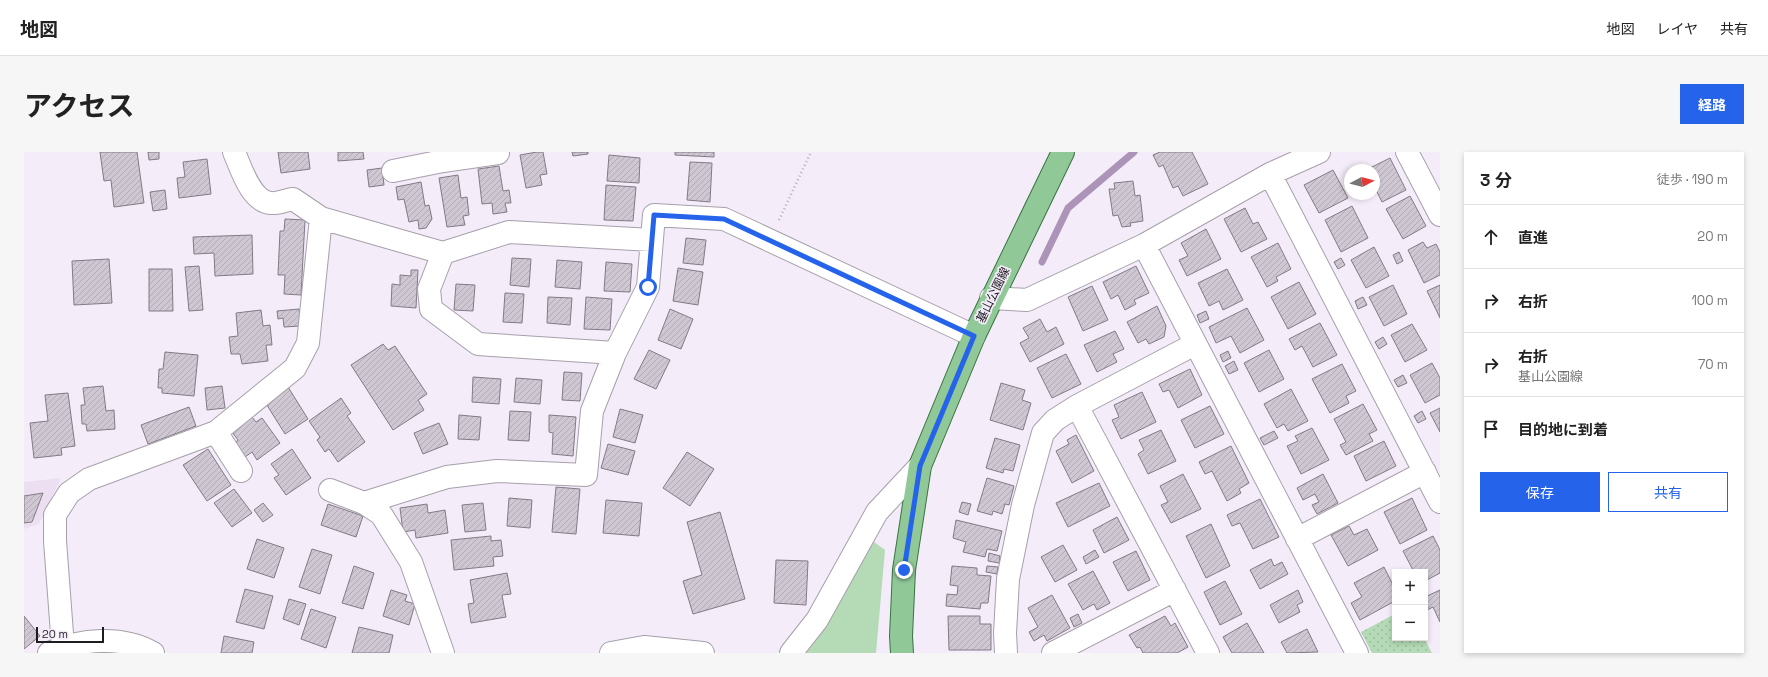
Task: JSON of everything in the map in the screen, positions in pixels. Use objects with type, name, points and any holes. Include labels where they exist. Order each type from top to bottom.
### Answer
[{"type":"main road","name":"基山公園線","points":[[902,653],[901,636],[904,570],[920,466],[974,336],[1063,152]]},
{"type":"street","points":[[234,152],[247,181],[258,199],[271,203],[293,199],[321,218],[443,253],[509,232],[652,240]]},
{"type":"street","points":[[992,298],[1027,300],[1144,245],[1270,174],[1319,152]]},
{"type":"street","points":[[1407,152],[1440,215]]},
{"type":"street","points":[[393,171],[443,156],[498,153]]},
{"type":"street","points":[[1270,174],[1440,502]]},
{"type":"street","points":[[364,503],[447,477],[461,475],[497,471],[586,475],[592,411],[615,352],[648,287],[654,215],[724,219],[974,336]]},
{"type":"street","points":[[153,653],[122,642],[89,641],[56,650],[55,515],[68,493],[89,479],[216,432],[295,368],[308,343],[321,218]]},
{"type":"street","points":[[1144,245],[1357,653]]},
{"type":"street","points":[[443,253],[429,289],[431,310],[478,344],[615,352]]},
{"type":"street","points":[[1006,653],[1004,633],[1008,579],[1023,505],[1044,433],[1055,420],[1077,406],[1195,344]]},
{"type":"street","points":[[1077,406],[1208,653]]},
{"type":"street","points":[[216,432],[242,471]]},
{"type":"street","points":[[791,653],[817,620],[877,512],[920,466]]},
{"type":"street","points":[[1297,539],[1425,472]]},
{"type":"street","points":[[330,490],[364,503],[381,514],[411,562],[444,653]]},
{"type":"street","points":[[1053,653],[1175,590]]},
{"type":"street","points":[[611,653],[644,646],[703,653]]},
{"type":"path","points":[[770,241],[811,152]]},
{"type":"shaded area","points":[[61,478],[39,524],[24,529],[24,482]]},
{"type":"green space","points":[[874,542],[885,550],[876,653],[803,653]]},
{"type":"green space","points":[[1392,616],[1392,641],[1426,641],[1432,653],[1372,653],[1361,632]]},
{"type":"building","points":[[100,152],[137,152],[144,203],[114,207],[111,180],[104,181]]},
{"type":"building","points":[[148,152],[159,152],[159,159],[149,160]]},
{"type":"building","points":[[278,152],[308,152],[310,169],[281,173]]},
{"type":"building","points":[[338,152],[363,152],[364,159],[338,161]]},
{"type":"building","points":[[543,152],[547,174],[540,175],[542,185],[526,188],[520,155]]},
{"type":"building","points":[[572,152],[588,152],[588,154],[573,156]]},
{"type":"building","points":[[675,152],[714,152],[714,157],[675,155]]},
{"type":"building","points":[[1160,152],[1192,152],[1208,184],[1183,196],[1178,186],[1173,188],[1163,165],[1159,167],[1153,155]]},
{"type":"building","points":[[609,155],[640,158],[639,183],[607,181]]},
{"type":"building","points":[[1390,158],[1406,190],[1382,202],[1380,198],[1380,164],[1378,164]]},
{"type":"building","points":[[207,159],[211,194],[179,198],[177,178],[185,177],[183,162]]},
{"type":"building","points":[[690,162],[712,163],[710,202],[687,200]]},
{"type":"building","points":[[499,166],[503,191],[509,190],[511,203],[505,203],[507,212],[493,214],[492,203],[482,204],[478,169]]},
{"type":"building","points":[[382,168],[384,185],[369,187],[367,170]]},
{"type":"building","points":[[1333,170],[1344,191],[1344,200],[1319,213],[1304,185]]},
{"type":"building","points":[[458,175],[461,198],[467,197],[469,215],[463,216],[465,225],[447,227],[439,178]]},
{"type":"building","points":[[1133,181],[1135,196],[1140,195],[1143,221],[1130,223],[1131,226],[1122,227],[1118,215],[1113,216],[1109,189],[1115,189],[1114,183]]},
{"type":"building","points":[[421,182],[425,206],[429,205],[432,219],[426,228],[419,229],[418,220],[409,222],[404,199],[398,200],[396,187]]},
{"type":"building","points":[[606,185],[636,187],[633,221],[604,220]]},
{"type":"building","points":[[165,190],[167,209],[153,211],[150,192]]},
{"type":"building","points":[[1410,196],[1426,226],[1403,239],[1386,209]]},
{"type":"building","points":[[1352,206],[1368,238],[1341,252],[1325,220]]},
{"type":"building","points":[[1245,208],[1253,224],[1258,222],[1267,239],[1241,252],[1224,219]]},
{"type":"building","points":[[285,219],[305,220],[301,295],[284,294],[285,275],[278,275],[280,231],[284,231]]},
{"type":"building","points":[[1206,229],[1221,259],[1187,276],[1179,260],[1188,256],[1181,243]]},
{"type":"building","points":[[252,235],[253,274],[215,276],[214,253],[194,254],[193,237]]},
{"type":"building","points":[[686,238],[706,240],[703,265],[683,263]]},
{"type":"building","points":[[1423,242],[1427,248],[1436,244],[1440,252],[1440,275],[1424,283],[1408,250]]},
{"type":"building","points":[[1278,243],[1291,269],[1276,277],[1278,281],[1267,287],[1251,257]]},
{"type":"building","points":[[1374,247],[1389,276],[1366,288],[1351,260]]},
{"type":"building","points":[[1399,252],[1403,261],[1397,264],[1393,255]]},
{"type":"building","points":[[512,258],[531,259],[529,287],[510,285]]},
{"type":"building","points":[[1341,258],[1345,265],[1338,269],[1334,262]]},
{"type":"building","points":[[109,259],[112,303],[74,305],[72,261]]},
{"type":"building","points":[[557,260],[582,262],[580,289],[555,287]]},
{"type":"building","points":[[606,262],[632,264],[630,292],[604,291]]},
{"type":"building","points":[[199,266],[203,310],[189,311],[185,267]]},
{"type":"building","points":[[1136,266],[1149,293],[1134,300],[1136,304],[1125,310],[1118,295],[1111,299],[1103,282]]},
{"type":"building","points":[[678,268],[703,272],[698,305],[673,301]]},
{"type":"building","points":[[149,269],[172,269],[173,311],[149,311]]},
{"type":"building","points":[[1227,269],[1243,300],[1223,310],[1219,301],[1209,306],[1198,283]]},
{"type":"building","points":[[411,270],[418,270],[416,308],[391,306],[392,284],[400,285],[400,275],[411,276]]},
{"type":"building","points":[[1299,282],[1316,314],[1288,329],[1271,297]]},
{"type":"building","points":[[456,284],[475,285],[473,311],[454,310]]},
{"type":"building","points":[[1393,285],[1407,314],[1384,326],[1369,297]]},
{"type":"building","points":[[1440,285],[1440,318],[1427,291]]},
{"type":"building","points":[[1092,286],[1108,320],[1083,331],[1068,297]]},
{"type":"building","points":[[505,293],[524,294],[522,323],[503,322]]},
{"type":"building","points":[[548,297],[572,298],[570,325],[547,323]]},
{"type":"building","points":[[586,297],[612,299],[610,330],[584,329]]},
{"type":"building","points":[[1363,297],[1367,305],[1358,309],[1355,301]]},
{"type":"building","points":[[1157,306],[1166,326],[1164,337],[1149,344],[1146,339],[1138,343],[1127,322]]},
{"type":"building","points":[[1247,308],[1264,340],[1240,353],[1231,336],[1216,343],[1209,327]]},
{"type":"building","points":[[299,309],[301,326],[284,327],[283,318],[278,319],[277,311]]},
{"type":"building","points":[[670,309],[693,319],[681,349],[658,340]]},
{"type":"building","points":[[261,310],[263,326],[270,325],[272,345],[266,345],[268,361],[242,364],[240,354],[231,354],[229,337],[238,336],[236,313]]},
{"type":"building","points":[[1206,311],[1209,319],[1200,323],[1197,315]]},
{"type":"building","points":[[1040,319],[1047,332],[1056,327],[1064,344],[1030,362],[1020,343],[1029,338],[1023,328]]},
{"type":"building","points":[[1320,323],[1337,355],[1313,367],[1302,346],[1295,350],[1289,339]]},
{"type":"building","points":[[1412,324],[1427,350],[1405,362],[1391,335]]},
{"type":"building","points":[[1115,331],[1124,349],[1113,354],[1117,362],[1097,372],[1084,345]]},
{"type":"building","points":[[1383,337],[1387,344],[1379,349],[1375,342]]},
{"type":"building","points":[[383,344],[388,350],[395,346],[427,394],[418,400],[424,410],[393,430],[351,365]]},
{"type":"building","points":[[649,350],[670,360],[656,389],[634,379]]},
{"type":"building","points":[[1269,350],[1284,379],[1259,392],[1244,363]]},
{"type":"building","points":[[1228,351],[1231,358],[1223,362],[1220,355]]},
{"type":"building","points":[[165,352],[198,355],[194,396],[162,393],[162,388],[158,388],[159,369],[163,369]]},
{"type":"building","points":[[1066,354],[1081,384],[1052,398],[1037,368]]},
{"type":"building","points":[[1234,361],[1238,370],[1229,374],[1225,366]]},
{"type":"building","points":[[1432,363],[1440,378],[1440,395],[1425,403],[1410,375]]},
{"type":"building","points":[[1342,364],[1356,391],[1346,396],[1349,403],[1330,413],[1312,379]]},
{"type":"building","points":[[1190,369],[1202,395],[1178,408],[1169,390],[1163,392],[1159,384]]},
{"type":"building","points":[[564,372],[582,373],[580,401],[562,400]]},
{"type":"building","points":[[1403,375],[1407,383],[1398,387],[1394,380]]},
{"type":"building","points":[[473,377],[501,379],[499,404],[472,402]]},
{"type":"building","points":[[516,378],[542,380],[540,404],[514,402]]},
{"type":"building","points":[[1001,383],[1025,390],[1022,400],[1031,403],[1023,430],[990,420]]},
{"type":"building","points":[[103,386],[106,411],[114,410],[115,429],[87,431],[86,424],[82,424],[81,405],[85,405],[83,388]]},
{"type":"building","points":[[222,386],[225,408],[207,410],[205,388]]},
{"type":"building","points":[[288,387],[308,419],[285,434],[265,402]]},
{"type":"building","points":[[1291,389],[1308,421],[1288,431],[1284,424],[1277,428],[1264,404]]},
{"type":"building","points":[[1142,392],[1156,422],[1121,439],[1112,420],[1119,417],[1114,405]]},
{"type":"building","points":[[68,393],[75,446],[61,448],[62,455],[34,458],[30,423],[48,421],[45,395]]},
{"type":"building","points":[[341,398],[351,413],[347,416],[365,442],[338,462],[329,449],[325,452],[317,440],[320,437],[309,421]]},
{"type":"building","points":[[1363,404],[1377,430],[1369,434],[1373,441],[1346,455],[1340,445],[1346,442],[1334,419]]},
{"type":"building","points":[[1210,406],[1224,434],[1195,448],[1181,420]]},
{"type":"building","points":[[189,407],[196,426],[148,444],[141,425]]},
{"type":"building","points":[[1440,408],[1440,432],[1430,413]]},
{"type":"building","points":[[620,409],[643,415],[635,443],[613,437]]},
{"type":"building","points":[[510,411],[531,412],[529,441],[508,440]]},
{"type":"building","points":[[1422,411],[1426,419],[1418,423],[1414,416]]},
{"type":"building","points":[[459,415],[481,417],[479,440],[458,439]]},
{"type":"building","points":[[549,415],[576,417],[573,456],[552,454],[553,433],[549,432]]},
{"type":"building","points":[[252,417],[256,422],[262,418],[280,443],[257,460],[252,452],[245,457],[235,443],[238,440],[232,432]]},
{"type":"building","points":[[439,423],[448,444],[423,454],[414,433]]},
{"type":"building","points":[[1312,428],[1329,460],[1301,474],[1287,446],[1298,441],[1295,436]]},
{"type":"building","points":[[1161,430],[1176,461],[1148,474],[1138,454],[1144,450],[1139,440]]},
{"type":"building","points":[[1274,431],[1278,438],[1264,445],[1260,438]]},
{"type":"building","points":[[1076,435],[1094,471],[1072,483],[1056,451],[1069,444],[1067,440]]},
{"type":"building","points":[[995,438],[1020,445],[1013,471],[1004,469],[1003,473],[986,468]]},
{"type":"building","points":[[1384,441],[1396,466],[1366,481],[1354,456]]},
{"type":"building","points":[[608,444],[635,451],[628,475],[601,468]]},
{"type":"building","points":[[1231,446],[1249,483],[1239,489],[1241,493],[1227,501],[1212,471],[1205,474],[1199,462]]},
{"type":"building","points":[[208,449],[231,485],[207,501],[183,465]]},
{"type":"building","points":[[292,449],[311,478],[286,495],[274,478],[279,475],[271,464]]},
{"type":"building","points":[[687,452],[714,469],[690,506],[663,488]]},
{"type":"building","points":[[1183,474],[1201,509],[1171,523],[1161,505],[1168,502],[1160,486]]},
{"type":"building","points":[[1323,474],[1338,503],[1317,514],[1312,505],[1319,502],[1315,494],[1303,500],[1297,488]]},
{"type":"building","points":[[987,478],[1014,486],[1009,505],[1005,504],[1002,514],[993,511],[992,515],[977,511]]},
{"type":"building","points":[[1099,483],[1110,506],[1068,527],[1056,503]]},
{"type":"building","points":[[556,487],[580,489],[576,534],[552,532]]},
{"type":"building","points":[[234,489],[252,513],[232,527],[214,503]]},
{"type":"building","points":[[43,493],[32,522],[24,523],[24,496]]},
{"type":"building","points":[[509,498],[532,500],[530,528],[507,526]]},
{"type":"building","points":[[1412,498],[1427,530],[1400,544],[1384,512]]},
{"type":"building","points":[[1260,499],[1279,537],[1253,549],[1240,523],[1232,526],[1227,515]]},
{"type":"building","points":[[606,500],[642,503],[639,536],[603,533]]},
{"type":"building","points":[[962,502],[971,504],[968,515],[959,512]]},
{"type":"building","points":[[263,503],[273,515],[263,522],[254,510]]},
{"type":"building","points":[[483,503],[486,530],[465,532],[462,505]]},
{"type":"building","points":[[328,504],[363,516],[356,537],[321,525]]},
{"type":"building","points":[[427,504],[428,513],[445,510],[448,533],[416,538],[415,530],[403,532],[400,508]]},
{"type":"building","points":[[720,512],[745,599],[693,614],[683,581],[702,575],[687,522]]},
{"type":"building","points":[[1117,517],[1129,540],[1104,553],[1093,530]]},
{"type":"building","points":[[956,520],[1002,531],[997,551],[987,549],[985,557],[963,552],[966,542],[953,538]]},
{"type":"building","points":[[1211,524],[1230,566],[1206,578],[1186,536]]},
{"type":"building","points":[[1349,526],[1354,535],[1367,529],[1378,550],[1348,566],[1331,535]]},
{"type":"building","points":[[491,536],[491,541],[501,540],[503,556],[493,557],[494,566],[454,570],[451,540]]},
{"type":"building","points":[[1433,536],[1440,550],[1440,573],[1428,579],[1428,569],[1412,569],[1403,551]]},
{"type":"building","points":[[257,539],[284,548],[274,578],[247,569]]},
{"type":"building","points":[[1063,545],[1077,570],[1055,582],[1041,557]]},
{"type":"building","points":[[312,549],[332,555],[320,594],[299,587]]},
{"type":"building","points":[[1095,550],[1099,557],[1086,564],[1083,557]]},
{"type":"building","points":[[1136,551],[1150,580],[1128,591],[1113,562]]},
{"type":"building","points":[[989,553],[1000,556],[999,563],[988,561]]},
{"type":"building","points":[[1271,559],[1274,566],[1282,562],[1288,574],[1260,589],[1250,570]]},
{"type":"building","points":[[776,560],[808,561],[806,605],[774,603]]},
{"type":"building","points":[[354,566],[374,573],[363,609],[342,603]]},
{"type":"building","points":[[952,566],[977,568],[977,575],[991,576],[988,603],[981,603],[980,609],[946,606],[947,594],[957,595],[958,586],[950,585]]},
{"type":"building","points":[[987,566],[998,567],[997,574],[986,572]]},
{"type":"building","points":[[1384,567],[1392,583],[1392,603],[1360,620],[1351,603],[1362,597],[1354,583]]},
{"type":"building","points":[[1093,571],[1110,603],[1097,610],[1094,604],[1083,610],[1068,584]]},
{"type":"building","points":[[507,573],[511,594],[502,595],[506,617],[471,623],[468,604],[474,603],[470,580]]},
{"type":"building","points":[[1225,581],[1242,614],[1220,625],[1204,592]]},
{"type":"building","points":[[245,589],[273,596],[264,629],[236,622]]},
{"type":"building","points":[[391,590],[407,595],[405,601],[415,604],[409,625],[383,616]]},
{"type":"building","points":[[1298,590],[1303,602],[1297,605],[1300,612],[1279,623],[1270,605]]},
{"type":"building","points":[[1440,590],[1440,622],[1433,607],[1428,610],[1428,596]]},
{"type":"building","points":[[1052,595],[1070,628],[1047,641],[1044,635],[1034,641],[1029,632],[1038,627],[1028,608]]},
{"type":"building","points":[[289,599],[306,604],[299,625],[283,619]]},
{"type":"building","points":[[311,609],[336,617],[326,648],[301,639]]},
{"type":"building","points":[[1078,614],[1082,623],[1074,627],[1070,618]]},
{"type":"building","points":[[24,616],[40,636],[24,649]]},
{"type":"building","points":[[948,616],[980,616],[980,624],[991,624],[991,650],[949,650]]},
{"type":"building","points":[[1165,616],[1171,626],[1175,623],[1188,647],[1177,653],[1143,653],[1140,647],[1137,648],[1129,635]]},
{"type":"building","points":[[1247,623],[1264,653],[1232,653],[1223,637]]},
{"type":"building","points":[[359,627],[393,635],[389,653],[352,653]]},
{"type":"building","points":[[1307,629],[1318,652],[1287,653],[1281,642]]},
{"type":"building","points":[[224,636],[254,642],[252,653],[221,653]]},
{"type":"waterway","points":[[1042,262],[1068,208],[1134,152]]},
{"type":"route","points":[[648,287],[654,215],[724,219],[974,336],[920,466],[904,570]]}]
